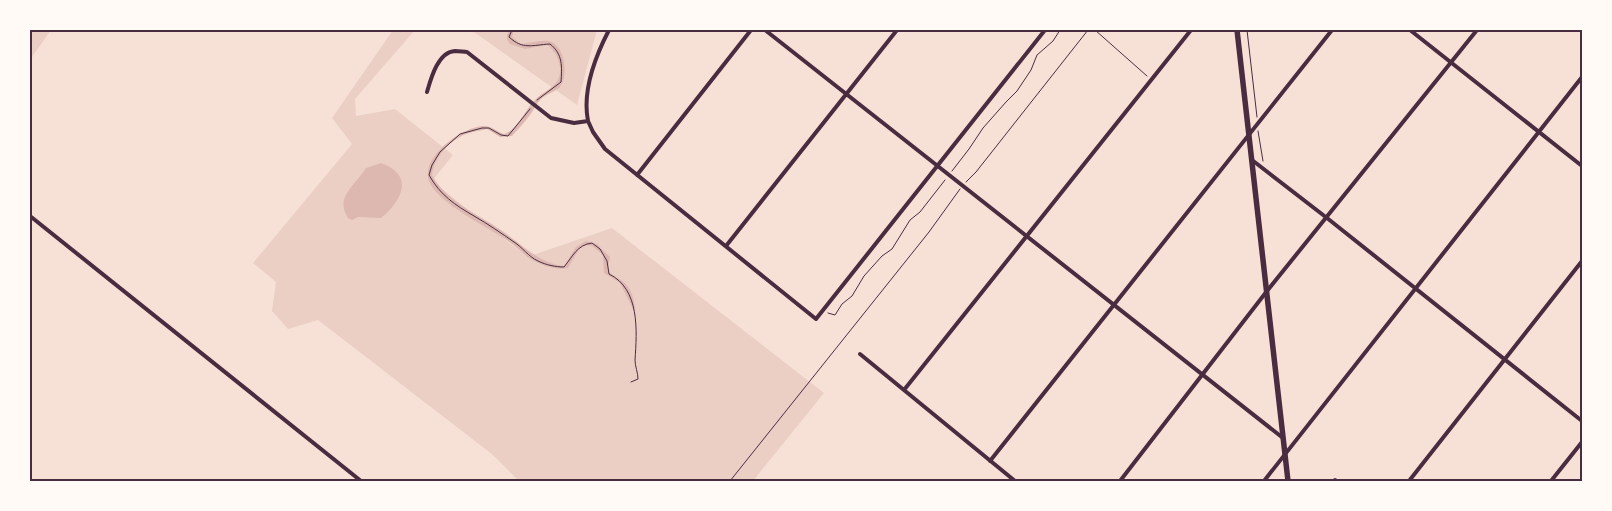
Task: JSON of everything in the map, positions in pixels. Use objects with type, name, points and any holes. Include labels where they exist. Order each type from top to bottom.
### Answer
[{"type":"main road","points":[[1237,30],[1288,481]]},
{"type":"street","points":[[609,30],[593,70],[586,98],[588,121],[599,142],[637,175],[816,319],[1045,30]]},
{"type":"street","points":[[637,175],[751,30]]},
{"type":"street","points":[[766,30],[1282,438]]},
{"type":"street","points":[[726,246],[897,30]]},
{"type":"street","points":[[904,390],[1191,30]]},
{"type":"street","points":[[990,461],[1332,30]]},
{"type":"street","points":[[1410,30],[1582,166]]},
{"type":"street","points":[[1120,481],[1267,291],[1477,30]]},
{"type":"street","points":[[426,92],[439,61],[453,51],[468,52],[551,118],[574,123],[588,121]]},
{"type":"street","points":[[1264,481],[1582,77]]},
{"type":"street","points":[[1252,160],[1582,421]]},
{"type":"street","points":[[30,216],[361,481]]},
{"type":"street","points":[[1409,481],[1582,261]]},
{"type":"street","points":[[860,354],[1015,481]]},
{"type":"street","points":[[1551,481],[1582,442]]},
{"type":"path","points":[[512,30],[509,37],[517,45],[550,44],[557,50],[561,59],[561,82],[536,101]]},
{"type":"path","points":[[952,171],[983,128],[1018,91],[1037,55],[1053,41],[1060,30]]},
{"type":"path","points":[[966,181],[976,172],[1088,30]]},
{"type":"path","points":[[1095,30],[1152,80]]},
{"type":"path","points":[[1247,30],[1257,125],[1264,170]]},
{"type":"path","points":[[532,107],[508,136],[502,135],[490,128],[482,128],[460,134],[440,152],[432,165],[429,175],[442,195],[459,208],[516,243],[536,261],[564,267],[584,244],[592,243],[600,249],[607,261],[609,274],[619,280],[625,287],[635,313],[637,349],[635,362],[638,379],[631,382]]},
{"type":"path","points":[[823,310],[833,315],[837,312],[842,304],[852,296],[864,276],[882,256],[892,249],[910,220],[920,212],[946,179]]},
{"type":"path","points":[[730,481],[928,232],[959,190]]},
{"type":"shaded area","points":[[30,30],[51,30],[30,60]]},
{"type":"shaded area","points":[[393,30],[415,30],[355,99],[356,116],[395,109],[453,155],[432,181],[527,257],[612,228],[824,393],[753,481],[519,481],[493,455],[318,320],[288,329],[272,311],[276,282],[253,263],[352,144],[332,118]]},
{"type":"shaded area","points":[[471,30],[597,30],[577,105]]},
{"type":"shaded area","points":[[509,30],[514,30],[512,37],[521,44],[538,41],[554,43],[562,54],[564,61],[563,82],[558,89],[541,99],[512,136],[500,137],[487,129],[466,134],[455,140],[438,158],[432,175],[454,200],[546,261],[564,266],[576,247],[586,241],[597,244],[610,257],[608,267],[610,273],[628,286],[633,299],[635,313],[620,283],[604,273],[603,255],[592,246],[585,245],[579,249],[568,268],[555,268],[540,264],[529,258],[508,241],[452,206],[442,198],[429,181],[428,172],[431,162],[445,145],[464,132],[483,126],[488,126],[504,134],[509,132],[518,124],[531,104],[558,80],[560,64],[555,53],[547,45],[525,49],[510,44],[507,37]]},
{"type":"shaded area","points":[[381,163],[392,168],[400,177],[402,183],[396,202],[381,218],[358,217],[352,220],[348,218],[343,204],[348,192],[366,168]]}]
